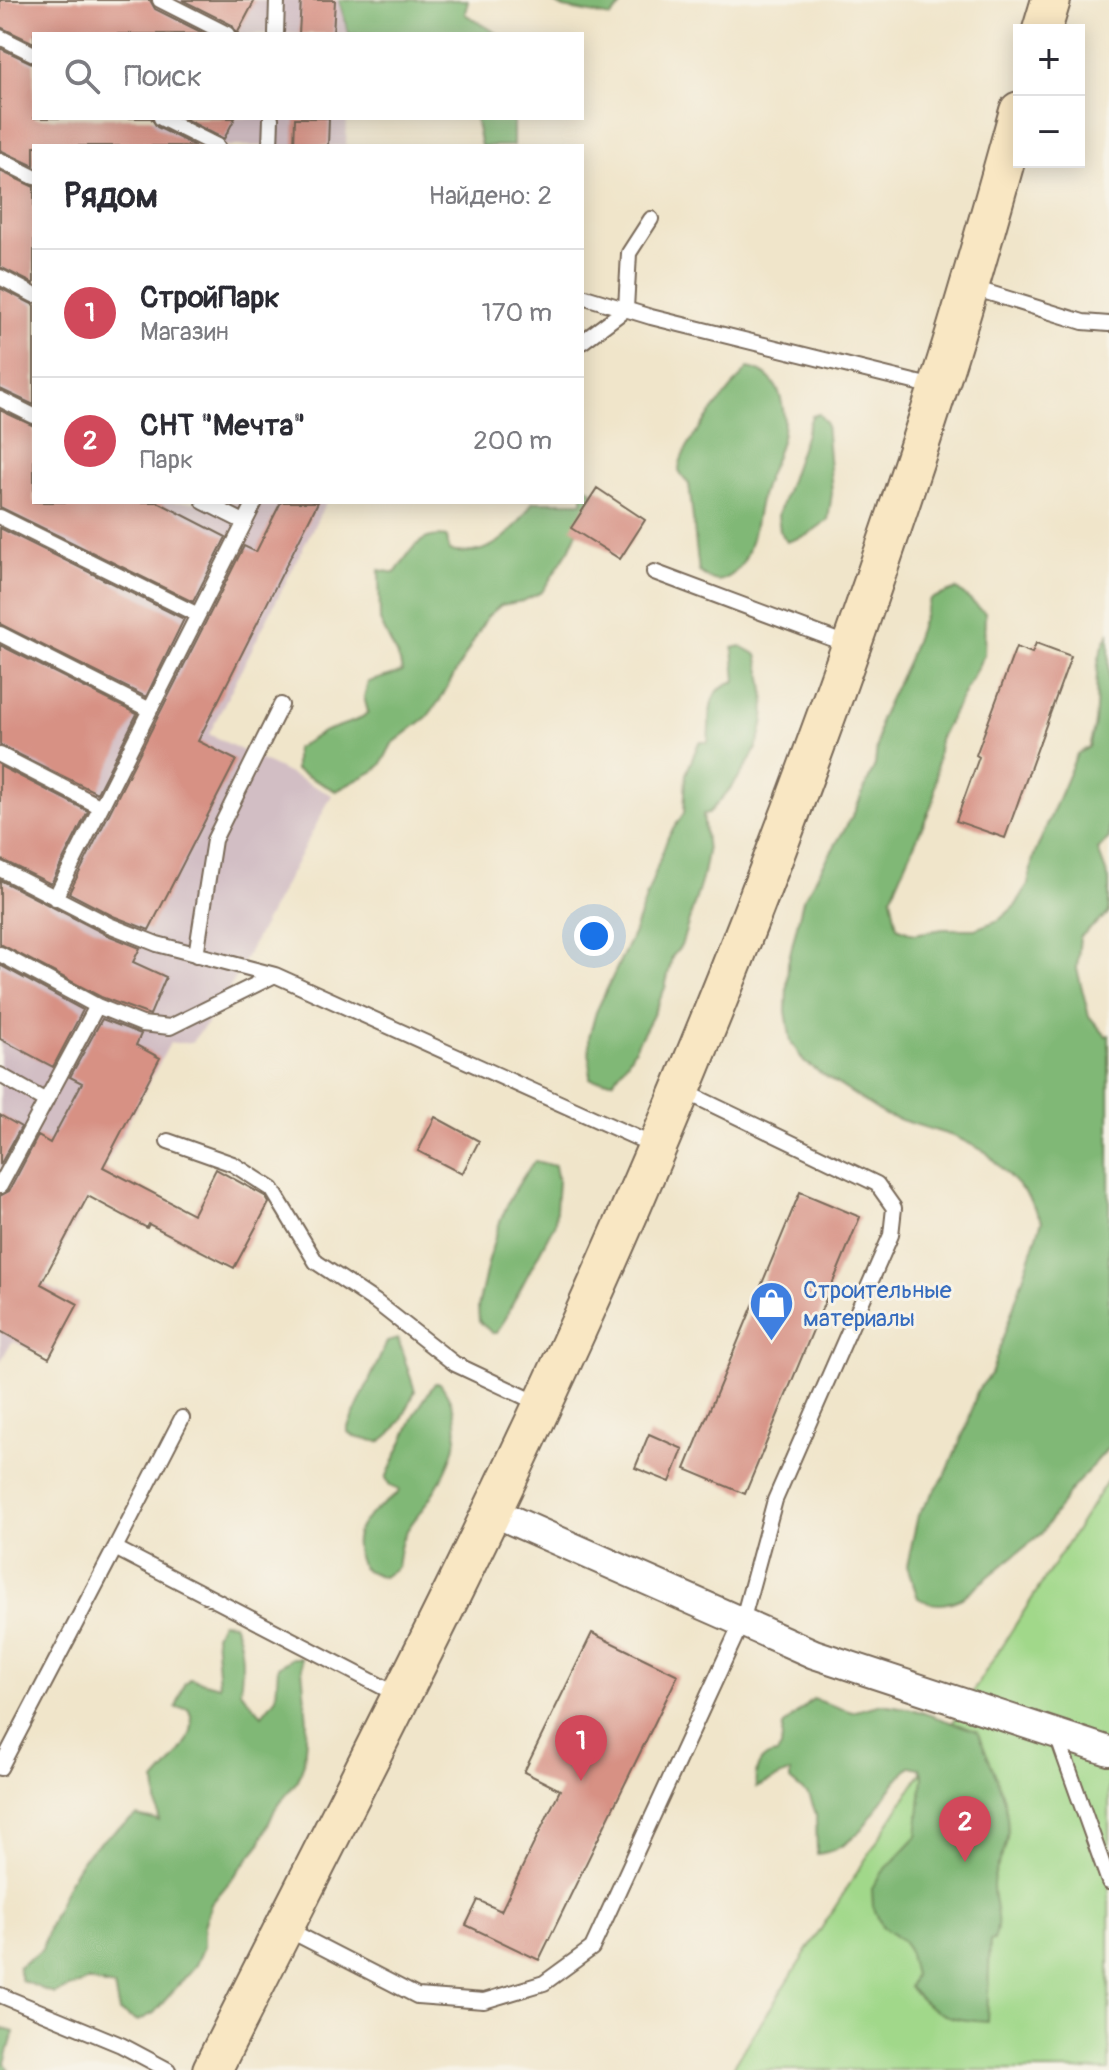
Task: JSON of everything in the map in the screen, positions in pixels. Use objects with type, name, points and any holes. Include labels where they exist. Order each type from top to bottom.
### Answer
[{"type":"main road","points":[[1044,24],[1051,0]]},
{"type":"main road","points":[[212,2070],[493,1512],[680,1089],[788,815],[850,645],[938,388],[1013,132]]},
{"type":"street","points":[[493,1512],[814,1654],[1109,1751]]},
{"type":"lane","points":[[160,0],[223,32]]},
{"type":"lane","points":[[276,32],[277,0]]},
{"type":"lane","points":[[0,37],[32,53]]},
{"type":"lane","points":[[165,120],[213,144]]},
{"type":"lane","points":[[270,144],[271,120]]},
{"type":"lane","points":[[0,160],[32,176]]},
{"type":"lane","points":[[626,309],[629,253],[651,219]]},
{"type":"lane","points":[[0,277],[32,294]]},
{"type":"lane","points":[[969,287],[1083,322],[1109,324]]},
{"type":"lane","points":[[584,297],[938,388]]},
{"type":"lane","points":[[584,340],[626,309]]},
{"type":"lane","points":[[0,399],[32,415]]},
{"type":"lane","points":[[208,504],[244,522]]},
{"type":"lane","points":[[55,898],[254,504]]},
{"type":"lane","points":[[0,517],[198,615]]},
{"type":"lane","points":[[654,572],[850,645]]},
{"type":"lane","points":[[0,634],[150,710]]},
{"type":"lane","points":[[196,955],[214,840],[281,705]]},
{"type":"lane","points":[[0,755],[101,807]]},
{"type":"lane","points":[[0,869],[109,925],[157,944],[275,975],[656,1147]]},
{"type":"lane","points":[[0,954],[97,1006],[142,1024],[170,1027],[275,975]]},
{"type":"lane","points":[[0,1186],[97,1006]]},
{"type":"lane","points":[[0,1075],[46,1101]]},
{"type":"lane","points":[[284,1927],[417,1996],[484,2001],[544,1983],[592,1948],[742,1622],[775,1500],[891,1235],[894,1208],[877,1184],[680,1089]]},
{"type":"lane","points":[[168,1141],[233,1164],[272,1189],[316,1262],[376,1302],[455,1364],[542,1405]]},
{"type":"lane","points":[[0,1768],[182,1418]]},
{"type":"lane","points":[[115,1548],[400,1696]]},
{"type":"lane","points":[[1057,1735],[1109,1882]]},
{"type":"lane","points":[[0,1995],[121,2045],[168,2070]]},
{"type":"shaded area","points":[[0,0],[352,0],[350,32],[32,32],[32,120],[347,120],[346,144],[32,144],[32,504],[325,504],[209,734],[332,795],[219,1008],[191,1043],[170,1043],[43,1283],[79,1303],[49,1358],[12,1341],[0,1363]]},
{"type":"green space","points":[[339,0],[468,0],[465,14],[495,32],[348,32]]},
{"type":"green space","points":[[548,0],[623,0],[611,17],[564,8]]},
{"type":"green space","points":[[475,120],[513,120],[513,144],[481,144]]},
{"type":"green space","points":[[748,368],[765,374],[773,382],[781,399],[784,426],[764,486],[746,557],[732,575],[716,581],[699,572],[689,484],[679,469],[697,432]]},
{"type":"green space","points":[[819,414],[826,423],[832,493],[828,520],[807,535],[787,542],[780,531],[778,515],[812,416]]},
{"type":"green space","points":[[584,485],[592,491],[570,548],[542,592],[523,601],[501,605],[487,617],[440,700],[427,717],[392,744],[381,765],[336,791],[295,770],[295,749],[323,732],[360,719],[368,712],[364,697],[368,682],[402,672],[380,621],[379,570],[395,573],[410,552],[429,538],[447,537],[449,551],[477,551],[499,542],[532,504],[584,504]]},
{"type":"green space","points":[[957,589],[985,613],[984,655],[939,739],[934,800],[891,897],[897,927],[914,934],[943,929],[975,929],[999,920],[1016,905],[1028,885],[1033,858],[1077,754],[1089,747],[1095,722],[1098,666],[1109,634],[1109,838],[1098,850],[1109,880],[1109,913],[1080,937],[1077,969],[1089,1016],[1106,1036],[1109,1035],[1109,1447],[1070,1491],[1041,1534],[962,1598],[940,1604],[918,1598],[907,1566],[918,1515],[946,1474],[968,1423],[977,1391],[991,1374],[1042,1221],[1026,1194],[986,1152],[956,1137],[885,1115],[804,1062],[791,1042],[786,1011],[788,963],[803,900],[854,813],[875,765],[880,719],[908,660],[930,599]]},
{"type":"green space","points":[[741,646],[757,655],[763,681],[765,703],[758,742],[740,776],[709,813],[703,814],[707,852],[702,879],[681,946],[672,957],[665,988],[652,1017],[613,1081],[594,1080],[590,1078],[589,1037],[596,1012],[633,934],[668,837],[684,813],[686,774],[699,742],[708,742],[714,696],[736,681],[733,648]]},
{"type":"green space","points":[[535,1161],[555,1166],[558,1181],[555,1223],[497,1333],[492,1333],[479,1321],[478,1307],[487,1267],[497,1230],[512,1195]]},
{"type":"green space","points":[[398,1339],[415,1391],[412,1399],[397,1426],[380,1442],[355,1437],[348,1432],[348,1427],[387,1342]]},
{"type":"green space","points":[[435,1383],[440,1383],[450,1400],[455,1417],[457,1433],[454,1448],[441,1479],[404,1536],[397,1567],[383,1577],[363,1569],[357,1555],[357,1533],[369,1517],[398,1493],[399,1490],[390,1486],[386,1478],[416,1412]]},
{"type":"green space","points":[[1109,1478],[1109,2070],[731,2070]]},
{"type":"green space","points":[[221,1622],[233,1623],[242,1656],[240,1691],[262,1715],[276,1697],[278,1667],[292,1658],[301,1658],[307,1721],[304,1763],[298,1780],[275,1809],[259,1846],[211,1904],[204,1926],[204,1946],[196,1965],[154,2013],[138,2021],[119,2012],[114,1987],[87,1981],[54,1994],[21,1980],[18,1967],[42,1950],[59,1903],[83,1859],[101,1841],[137,1816],[159,1821],[155,1782],[183,1748],[191,1729],[192,1719],[188,1709],[176,1708],[184,1684],[190,1678],[219,1686],[215,1635]]},
{"type":"green space","points":[[813,1699],[852,1712],[882,1704],[912,1709],[977,1731],[1000,1786],[1008,1829],[993,1880],[997,1925],[994,1940],[990,1941],[987,2022],[944,2015],[918,1997],[909,1987],[914,1975],[908,1950],[901,1940],[882,1927],[873,1906],[872,1889],[879,1876],[917,1836],[923,1777],[920,1768],[911,1766],[899,1777],[860,1831],[848,1842],[834,1850],[817,1854],[816,1814],[810,1797],[790,1780],[790,1772],[756,1788],[759,1765],[781,1748],[783,1726]]},
{"type":"green space","points":[[0,2028],[14,2032],[5,2063],[9,2070],[0,2070]]},
{"type":"building","points":[[0,0],[150,0],[155,9],[201,32],[32,32],[32,42],[0,27]]},
{"type":"building","points":[[182,0],[255,0],[238,32],[232,25]]},
{"type":"building","points":[[301,0],[335,0],[333,32],[299,32]]},
{"type":"building","points":[[0,48],[32,63],[32,120],[152,120],[157,127],[191,144],[32,144],[32,165],[0,150]]},
{"type":"building","points":[[187,120],[234,120],[224,139]]},
{"type":"building","points":[[295,120],[329,120],[328,144],[294,144]]},
{"type":"building","points":[[0,171],[32,186],[32,283],[0,267]]},
{"type":"building","points":[[0,288],[32,304],[32,404],[0,389]]},
{"type":"building","points":[[0,410],[32,425],[32,504],[162,504],[226,537],[193,602],[0,507]]},
{"type":"building","points":[[597,488],[645,520],[620,559],[571,528]]},
{"type":"building","points":[[280,504],[317,504],[198,741],[236,760],[149,930],[113,916],[69,893],[244,546],[256,552]]},
{"type":"building","points":[[0,528],[184,619],[146,697],[0,624]]},
{"type":"building","points":[[1036,643],[1071,656],[1005,838],[956,821],[979,757],[976,755],[1016,647],[1032,653]]},
{"type":"building","points":[[0,645],[137,714],[97,793],[0,745]]},
{"type":"building","points":[[0,766],[88,811],[51,884],[0,859]]},
{"type":"building","points":[[0,880],[105,934],[140,948],[133,962],[166,977],[150,1015],[101,997],[0,944]]},
{"type":"building","points":[[0,965],[83,1010],[53,1067],[0,1039]]},
{"type":"building","points":[[102,1019],[141,1034],[136,1045],[160,1058],[103,1167],[193,1214],[216,1169],[265,1196],[269,1203],[234,1268],[149,1224],[147,1228],[88,1196],[41,1284],[78,1304],[49,1358],[0,1331],[0,1196],[9,1191],[38,1136],[50,1143],[82,1083],[70,1077]]},
{"type":"building","points":[[0,1115],[21,1127],[0,1165]]},
{"type":"building","points":[[435,1117],[479,1141],[462,1174],[418,1151]]},
{"type":"building","points":[[800,1192],[860,1217],[745,1494],[685,1469]]},
{"type":"building","points":[[649,1434],[683,1449],[670,1482],[635,1468]]},
{"type":"building","points":[[592,1633],[678,1675],[539,1960],[466,1925],[478,1900],[501,1911],[560,1790],[524,1772]]},
{"type":"place","name":"Строительные материалы","points":[[772,1343]]},
{"type":"place","name":"СтройПарк","points":[[581,1781]]},
{"type":"place","name":"СНТ \"Мечта\"","points":[[965,1862]]}]
